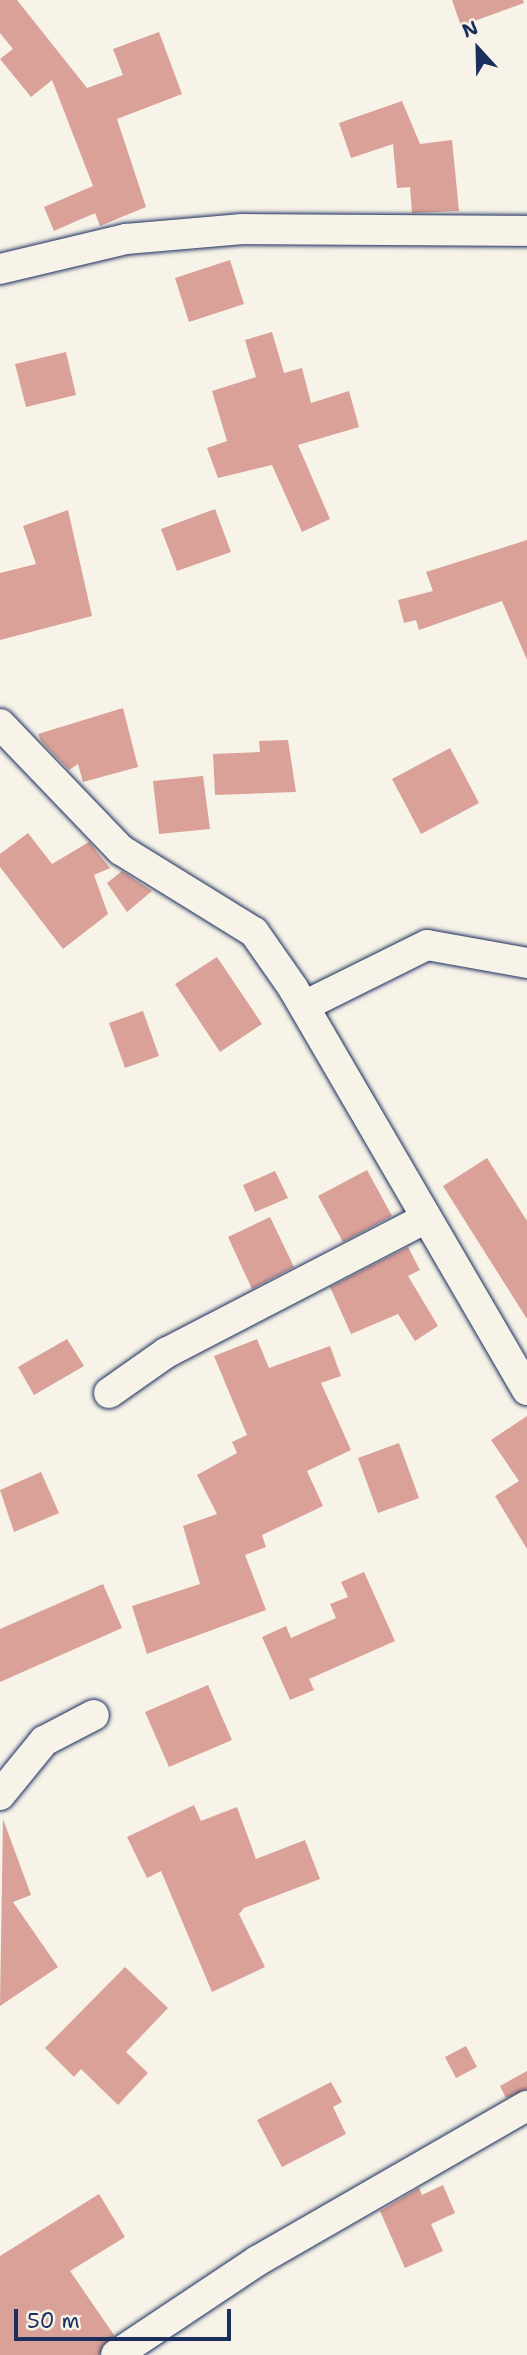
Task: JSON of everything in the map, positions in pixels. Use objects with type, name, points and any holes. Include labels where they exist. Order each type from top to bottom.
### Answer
[{"type":"street","points":[[0,269],[126,239],[243,229],[527,231]]},
{"type":"street","points":[[0,724],[121,850],[254,932],[304,1006],[527,1390]]},
{"type":"street","points":[[304,1006],[427,945],[527,963]]},
{"type":"street","points":[[109,1393],[166,1353],[426,1218]]},
{"type":"street","points":[[0,1795],[44,1741],[94,1715]]},
{"type":"street","points":[[116,2355],[257,2261],[527,2106]]},
{"type":"building","points":[[0,0],[17,0],[87,88],[123,75],[113,49],[159,32],[182,94],[117,119],[146,207],[100,226],[95,213],[54,231],[44,207],[93,186],[52,80],[31,97],[0,59],[13,49],[0,33]]},
{"type":"building","points":[[452,0],[523,0],[524,3],[461,26]]},
{"type":"building","points":[[402,101],[420,144],[452,140],[459,211],[412,213],[410,187],[397,188],[393,144],[351,158],[339,123]]},
{"type":"building","points":[[230,260],[244,304],[189,322],[175,278]]},
{"type":"building","points":[[272,332],[284,373],[302,368],[311,403],[349,391],[359,427],[298,445],[330,519],[302,532],[272,465],[218,478],[207,448],[227,441],[212,391],[256,377],[245,340]]},
{"type":"building","points":[[66,352],[76,395],[26,407],[15,364]]},
{"type":"building","points":[[215,509],[231,552],[177,571],[161,529]]},
{"type":"building","points":[[68,510],[92,616],[0,640],[0,573],[36,564],[23,526]]},
{"type":"building","points":[[527,540],[527,660],[502,601],[419,630],[416,620],[404,623],[398,600],[433,591],[426,572]]},
{"type":"building","points":[[123,708],[138,767],[83,782],[78,764],[69,770],[41,741],[38,734]]},
{"type":"building","points":[[288,740],[296,792],[215,795],[213,754],[260,752],[259,741]]},
{"type":"building","points":[[450,748],[479,803],[421,834],[392,779]]},
{"type":"building","points":[[203,776],[210,829],[159,834],[153,781]]},
{"type":"building","points":[[28,833],[52,864],[89,842],[110,868],[94,875],[108,914],[63,949],[0,867],[0,854]]},
{"type":"building","points":[[122,871],[152,891],[127,912],[107,883]]},
{"type":"building","points":[[217,957],[262,1024],[220,1052],[175,984]]},
{"type":"building","points":[[143,1011],[159,1056],[125,1068],[109,1023]]},
{"type":"building","points":[[487,1158],[527,1221],[527,1319],[443,1186]]},
{"type":"building","points":[[367,1170],[392,1216],[343,1242],[318,1196]]},
{"type":"building","points":[[275,1171],[288,1198],[255,1212],[243,1185]]},
{"type":"building","points":[[270,1217],[294,1267],[252,1289],[228,1237]]},
{"type":"building","points":[[408,1247],[420,1270],[408,1276],[438,1326],[415,1341],[398,1314],[351,1334],[330,1287]]},
{"type":"building","points":[[67,1339],[84,1366],[34,1395],[18,1367]]},
{"type":"building","points":[[257,1339],[269,1368],[330,1346],[341,1376],[321,1383],[351,1450],[307,1471],[323,1506],[262,1535],[266,1547],[245,1555],[266,1610],[147,1654],[132,1606],[200,1584],[183,1526],[217,1514],[197,1475],[237,1453],[232,1442],[247,1435],[214,1356]]},
{"type":"building","points":[[527,1416],[527,1549],[495,1496],[519,1481],[491,1440]]},
{"type":"building","points":[[399,1443],[419,1498],[378,1513],[358,1458]]},
{"type":"building","points":[[41,1472],[59,1513],[14,1532],[0,1490]]},
{"type":"building","points":[[364,1572],[395,1641],[309,1679],[314,1690],[290,1700],[262,1637],[286,1626],[291,1638],[336,1618],[330,1604],[348,1597],[341,1582]]},
{"type":"building","points":[[103,1584],[122,1628],[0,1682],[0,1629]]},
{"type":"building","points":[[208,1685],[232,1740],[169,1767],[145,1712]]},
{"type":"building","points":[[194,1805],[201,1821],[237,1807],[256,1859],[305,1840],[320,1879],[244,1908],[239,1914],[265,1967],[212,1992],[161,1871],[147,1878],[127,1837]]},
{"type":"building","points":[[3,1819],[31,1895],[13,1902],[58,1967],[0,2006]]},
{"type":"building","points":[[125,1967],[168,2008],[126,2052],[148,2073],[118,2105],[81,2069],[74,2077],[45,2048]]},
{"type":"building","points":[[466,2046],[477,2067],[456,2078],[445,2057]]},
{"type":"building","points":[[527,2071],[527,2089],[506,2098],[500,2086]]},
{"type":"building","points":[[331,2082],[342,2102],[333,2107],[346,2134],[282,2167],[257,2120]]},
{"type":"building","points":[[443,2185],[455,2213],[431,2224],[443,2251],[405,2268],[380,2211],[419,2188],[422,2195]]},
{"type":"building","points":[[99,2194],[125,2237],[70,2271],[114,2335],[99,2355],[0,2355],[0,2256]]}]
